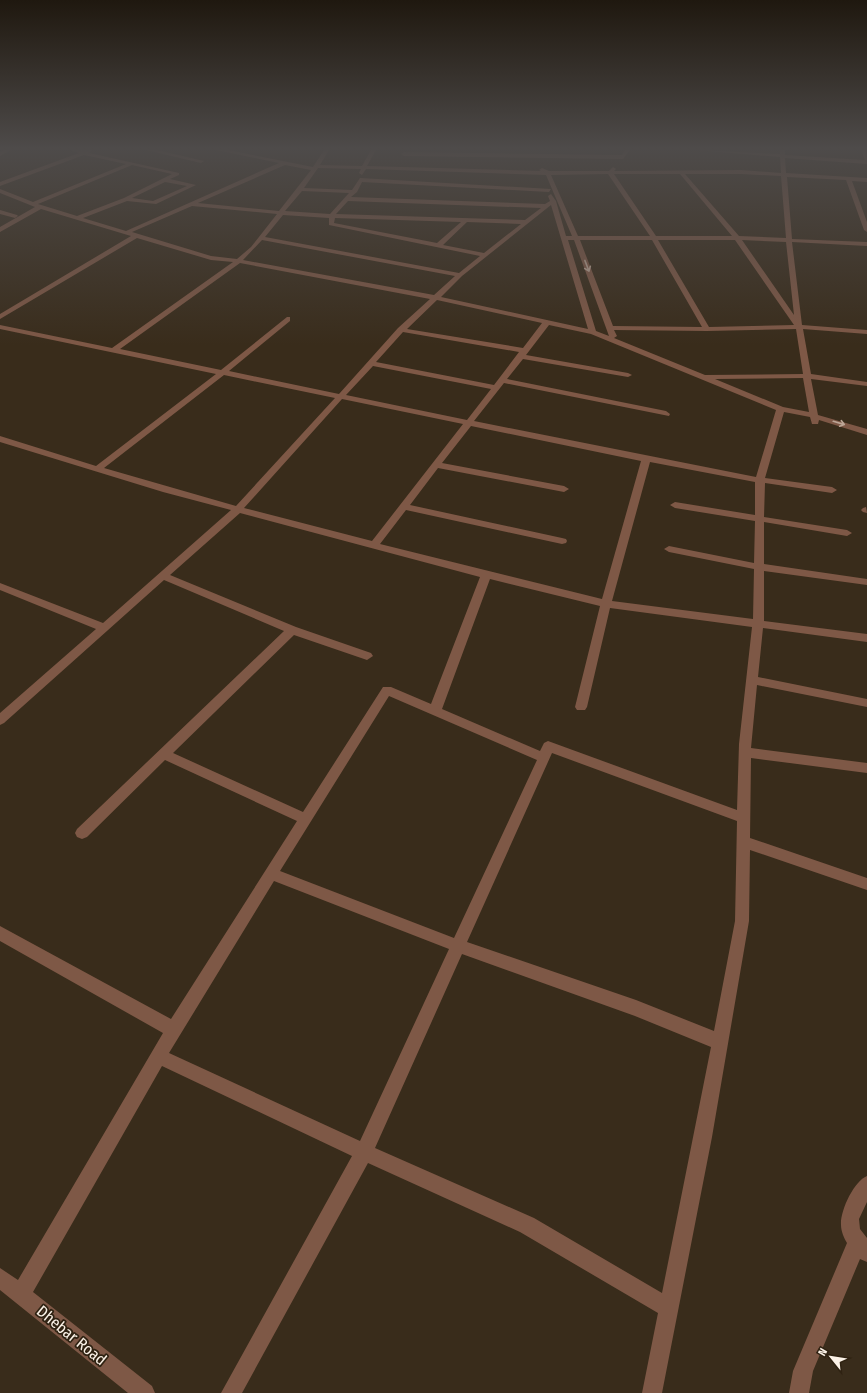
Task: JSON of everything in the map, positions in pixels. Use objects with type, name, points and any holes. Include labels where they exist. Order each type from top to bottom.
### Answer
[{"type":"street","points":[[0,230],[22,215]]},
{"type":"street","points":[[69,215],[128,232],[136,232]]},
{"type":"street","points":[[78,218],[86,215]]},
{"type":"street","points":[[93,215],[103,218]]},
{"type":"street","points":[[0,317],[136,232],[170,215]]},
{"type":"street","points":[[114,350],[237,262],[253,248],[278,215]]},
{"type":"street","points":[[315,215],[466,220]]},
{"type":"street","points":[[439,245],[470,215]]},
{"type":"street","points":[[509,215],[526,222]]},
{"type":"street","points":[[0,720],[238,509],[401,330],[460,275],[535,215]]},
{"type":"street","points":[[557,215],[593,332]]},
{"type":"street","points":[[565,215],[576,238],[615,342]]},
{"type":"street","points":[[638,215],[654,238],[707,329]]},
{"type":"street","points":[[717,215],[737,238],[799,327]]},
{"type":"street","points":[[787,215],[799,327],[814,420]]},
{"type":"street","points":[[0,221],[15,216]]},
{"type":"street","points":[[332,216],[331,224],[486,254]]},
{"type":"street","points":[[865,221],[867,230]]},
{"type":"street","points":[[116,222],[136,232],[211,258],[224,258],[237,262],[437,298],[593,332],[784,410],[867,440]]},
{"type":"street","points":[[260,238],[460,275]]},
{"type":"street","points":[[563,238],[737,238],[867,244]]},
{"type":"street","points":[[97,469],[222,373],[287,319]]},
{"type":"street","points":[[374,545],[547,322]]},
{"type":"street","points":[[0,327],[646,459],[760,480],[832,490]]},
{"type":"street","points":[[610,328],[707,329],[799,327],[867,332]]},
{"type":"street","points":[[401,330],[628,375]]},
{"type":"street","points":[[371,363],[496,388]]},
{"type":"street","points":[[701,377],[807,376],[867,384]]},
{"type":"street","points":[[502,380],[666,414]]},
{"type":"street","points":[[652,1393],[742,921],[745,752],[758,624],[760,480],[784,410]]},
{"type":"street","points":[[814,420],[867,432]]},
{"type":"street","points":[[0,439],[97,469],[238,509],[486,575],[606,604],[867,638]]},
{"type":"street","points":[[581,707],[606,604],[646,459]]},
{"type":"street","points":[[436,465],[564,489]]},
{"type":"street","points":[[675,505],[847,533]]},
{"type":"street","points":[[404,507],[562,541]]},
{"type":"street","points":[[669,549],[759,567],[867,582]]},
{"type":"street","points":[[435,711],[486,575]]},
{"type":"street","points":[[163,576],[292,630],[367,656]]},
{"type":"street","points":[[0,586],[105,628]]},
{"type":"street","points":[[82,833],[292,630]]},
{"type":"street","points":[[752,680],[867,703]]},
{"type":"street","points":[[20,1294],[158,1056],[387,690],[544,758]]},
{"type":"street","points":[[231,1393],[364,1152],[544,758],[548,746],[744,818]]},
{"type":"street","points":[[745,752],[867,768]]},
{"type":"street","points":[[164,754],[306,819]]},
{"type":"street","points":[[744,842],[867,884]]},
{"type":"street","points":[[271,874],[458,946],[636,1008],[720,1042]]},
{"type":"street","points":[[0,933],[174,1030]]},
{"type":"street","points":[[158,1056],[364,1152],[527,1225],[669,1308]]},
{"type":"street","points":[[799,1393],[803,1371],[862,1247],[849,1226],[849,1218],[851,1211],[867,1185]]},
{"type":"street","name":"Dhebar Road","points":[[0,1278],[145,1393]]}]
